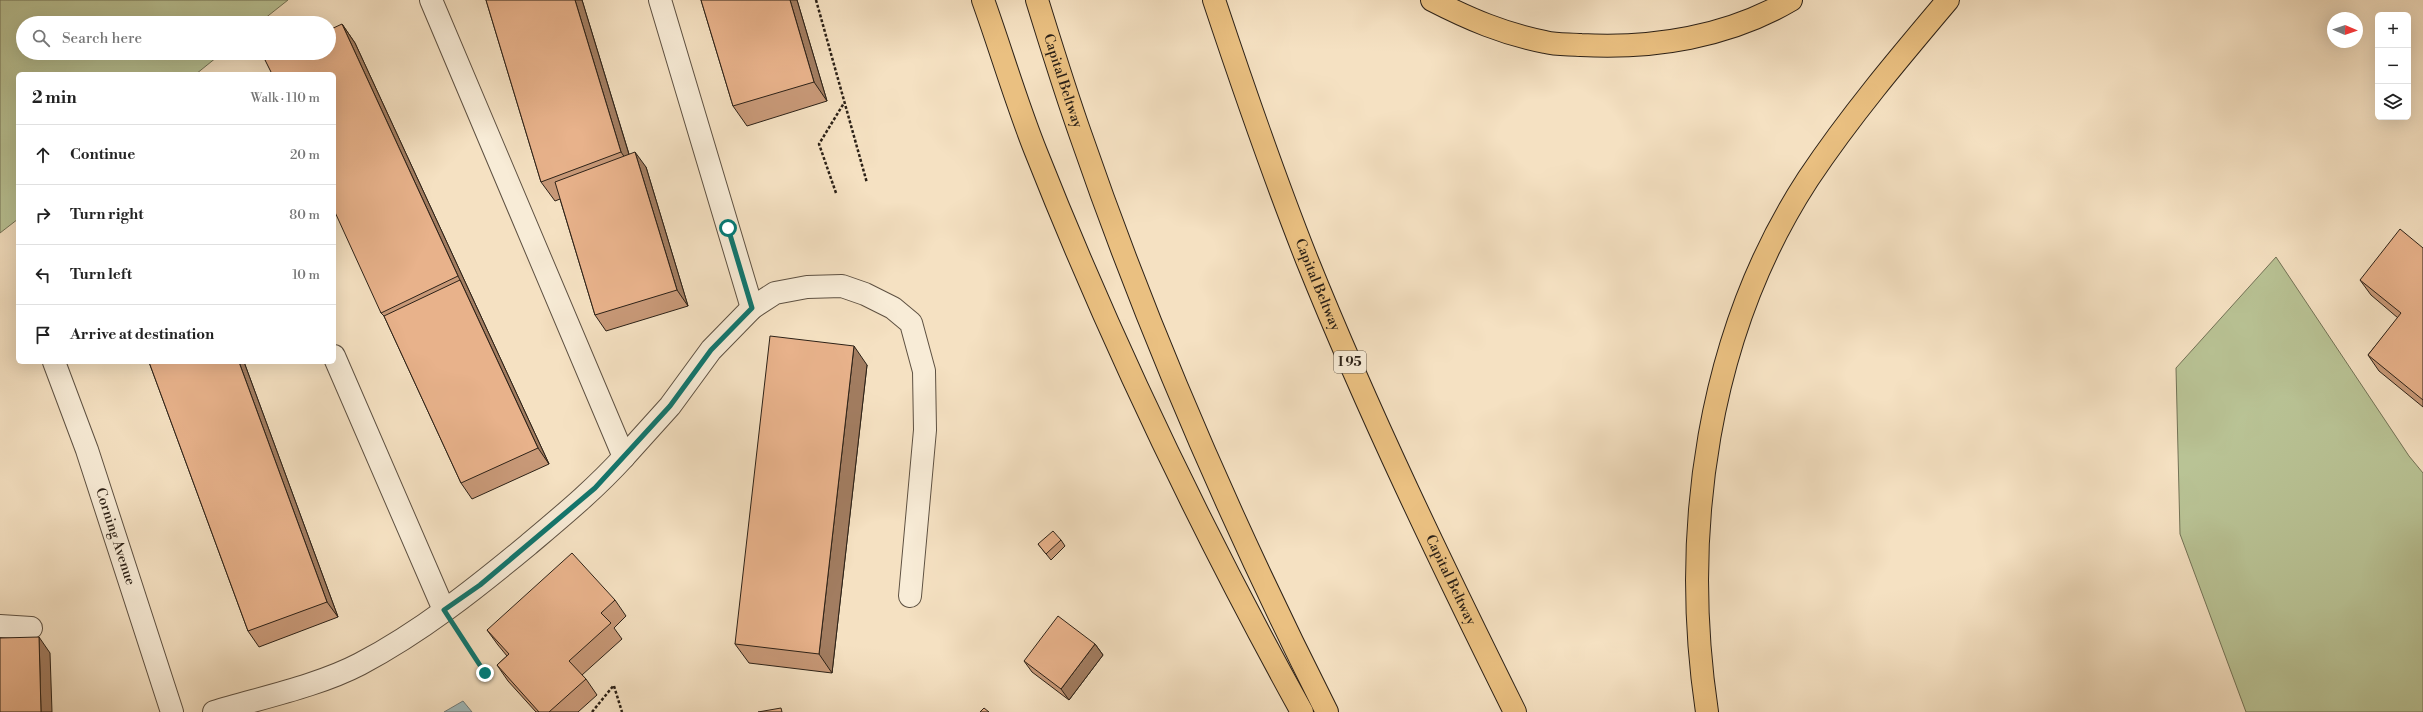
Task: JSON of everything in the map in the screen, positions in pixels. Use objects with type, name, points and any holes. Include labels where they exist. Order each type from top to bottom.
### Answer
[{"type":"highway","points":[[983,0],[1035,150],[1108,323],[1261,638],[1302,712]]},
{"type":"highway","name":"Capital Beltway","points":[[1037,0],[1081,137],[1146,311],[1212,470],[1284,627],[1327,712]]},
{"type":"highway","name":"Capital Beltway","points":[[1214,0],[1243,89],[1322,296],[1372,412],[1438,558],[1515,712]]},
{"type":"highway","points":[[1432,0],[1479,24],[1546,43],[1615,47],[1692,39],[1765,15],[1791,0]]},
{"type":"highway","points":[[1707,712],[1698,648],[1697,573],[1701,484],[1718,392],[1742,313],[1774,238],[1807,181],[1854,113],[1948,0]]},
{"type":"street","points":[[431,0],[624,457]]},
{"type":"street","points":[[660,0],[752,308]]},
{"type":"street","points":[[214,712],[327,678],[360,664],[480,585],[595,488],[670,406],[711,350],[752,308],[775,293],[808,287],[842,286],[865,294],[893,308],[911,323],[924,371],[925,430],[910,596]]},
{"type":"street","points":[[336,361],[444,610]]},
{"type":"street","name":"Corning Avenue","points":[[55,364],[87,450],[172,712]]},
{"type":"street","points":[[0,626],[31,628]]},
{"type":"path","points":[[816,0],[867,183]]},
{"type":"path","points":[[836,193],[819,144],[844,103]]},
{"type":"path","points":[[444,610],[485,673]]},
{"type":"path","points":[[592,712],[614,685],[622,712]]},
{"type":"green space","points":[[0,0],[288,0],[268,16],[16,16],[16,60],[213,60],[198,72],[16,72],[16,221],[0,233]]},
{"type":"green space","points":[[2276,257],[2409,456],[2423,473],[2423,712],[2246,712],[2180,534],[2176,368]]},
{"type":"water","points":[[463,701],[472,712],[444,712]]},
{"type":"building","points":[[486,0],[575,0],[621,152],[541,182]]},
{"type":"building","points":[[701,0],[790,0],[814,82],[733,106]]},
{"type":"building","points":[[342,24],[458,276],[381,313],[336,214],[336,72],[271,72],[265,60],[336,60],[336,27]]},
{"type":"building","points":[[635,152],[677,290],[595,315],[555,182]]},
{"type":"building","points":[[2400,229],[2423,248],[2423,400],[2368,355],[2401,313],[2360,280]]},
{"type":"building","points":[[460,280],[538,448],[461,483],[384,316]]},
{"type":"building","points":[[770,336],[854,346],[819,654],[735,644]]},
{"type":"building","points":[[150,364],[240,364],[327,602],[248,631]]},
{"type":"building","points":[[1053,531],[1061,540],[1046,554],[1038,544]]},
{"type":"building","points":[[572,553],[615,600],[601,613],[611,623],[569,661],[586,679],[549,712],[539,712],[497,665],[509,654],[487,630]]},
{"type":"building","points":[[1058,616],[1095,644],[1061,689],[1024,661]]},
{"type":"building","points":[[39,637],[41,712],[0,712],[0,638]]},
{"type":"building","points":[[781,708],[782,712],[758,712]]},
{"type":"building","points":[[984,708],[989,712],[980,712]]},
{"type":"route","points":[[485,673],[444,610],[480,585],[595,488],[670,406],[711,350],[752,308],[728,228]]}]
